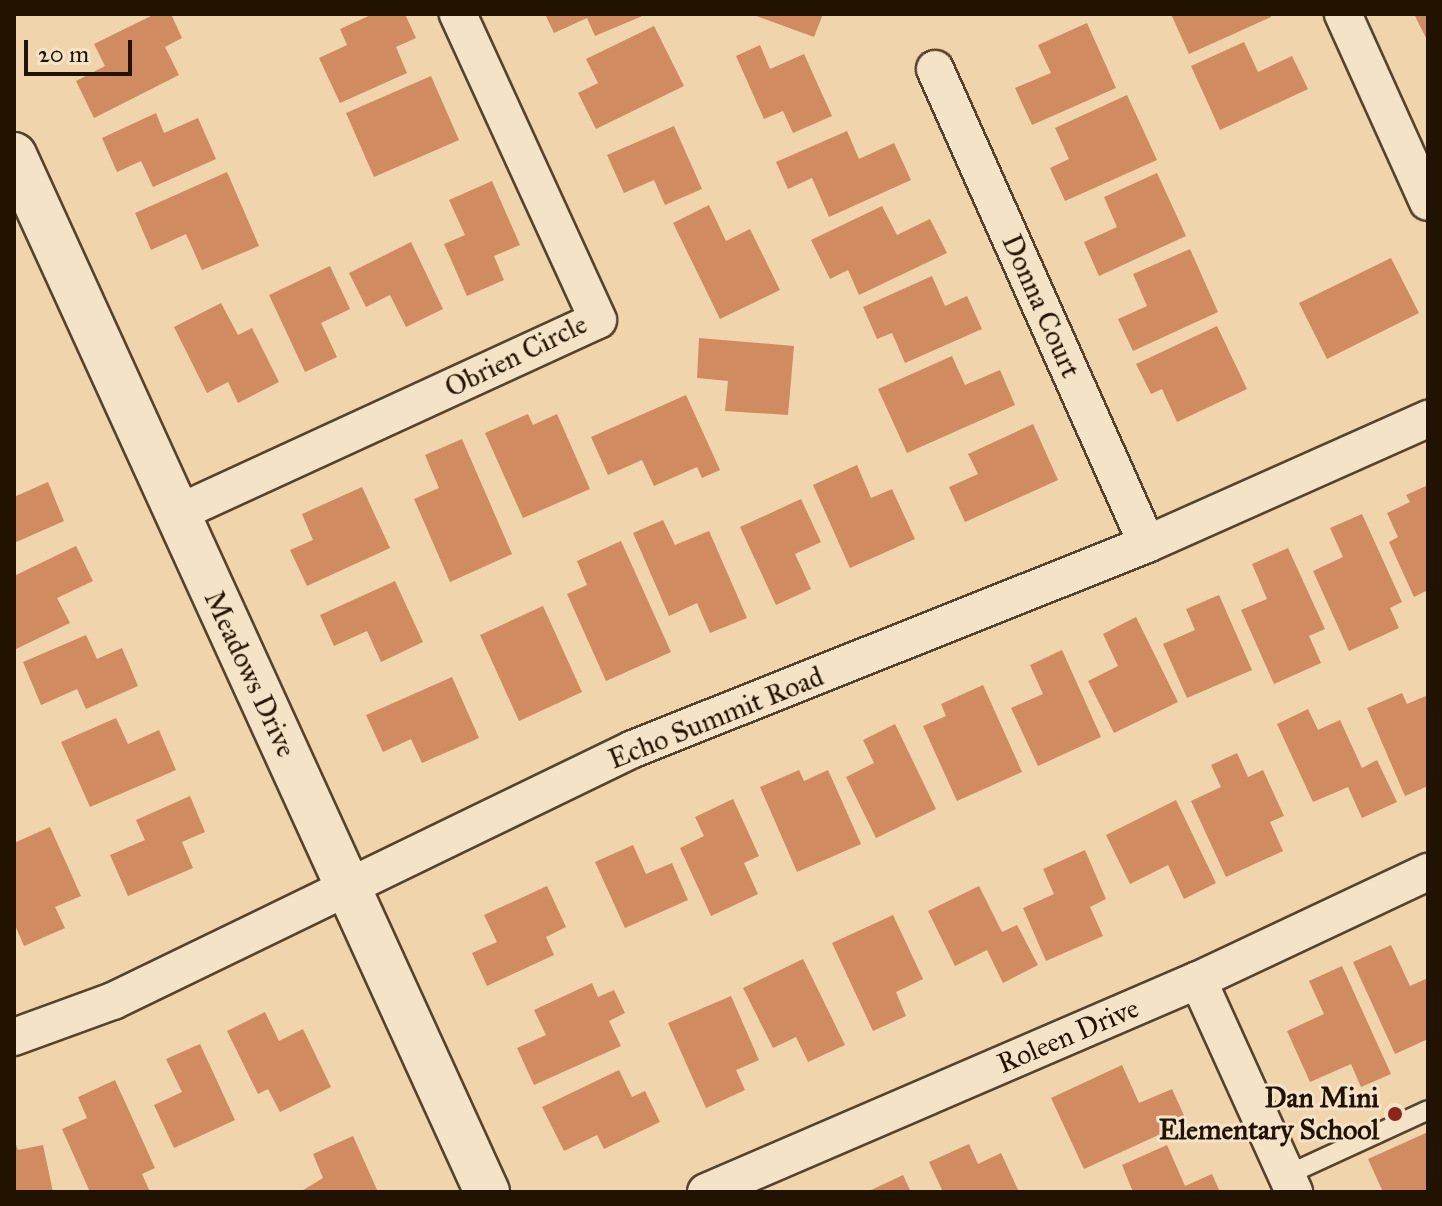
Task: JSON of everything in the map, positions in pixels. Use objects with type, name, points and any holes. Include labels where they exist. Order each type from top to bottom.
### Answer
[{"type":"street","name":"Obrien Circle","points":[[176,514],[598,320],[458,14]]},
{"type":"street","points":[[1343,14],[1428,202]]},
{"type":"street","name":"Donna Court","points":[[935,69],[1147,544]]},
{"type":"street","name":"Meadows Drive","points":[[14,155],[487,1192]]},
{"type":"street","name":"Echo Summit Road","points":[[14,1037],[113,1001],[348,890],[633,749],[1147,544],[1428,419]]},
{"type":"street","name":"Roleen Drive","points":[[706,1192],[1198,980],[1428,872]]},
{"type":"street","points":[[1198,980],[1290,1184]]},
{"type":"lane","points":[[1290,1184],[1428,1110]]},
{"type":"building","points":[[155,14],[171,14],[182,38],[165,47],[179,75],[94,118],[76,81],[105,66],[94,44]]},
{"type":"building","points":[[373,14],[405,14],[416,38],[396,47],[407,73],[340,103],[319,58],[347,45],[340,29]]},
{"type":"building","points":[[545,14],[647,14],[595,36],[587,18],[554,33]]},
{"type":"building","points":[[751,14],[823,14],[814,37]]},
{"type":"building","points":[[1171,14],[1270,14],[1271,17],[1189,54]]},
{"type":"building","points":[[1414,14],[1428,14],[1428,37],[1426,38]]},
{"type":"building","points":[[1087,23],[1116,88],[1032,125],[1015,88],[1051,73],[1038,45]]},
{"type":"building","points":[[654,26],[684,86],[596,129],[578,93],[598,83],[586,59]]},
{"type":"building","points":[[1244,42],[1258,72],[1292,56],[1308,89],[1220,130],[1191,66]]},
{"type":"building","points":[[760,45],[770,69],[804,54],[832,116],[793,133],[783,111],[764,119],[736,56]]},
{"type":"building","points":[[431,76],[459,140],[374,177],[346,113]]},
{"type":"building","points":[[1127,95],[1157,160],[1065,201],[1050,168],[1069,159],[1055,128]]},
{"type":"building","points":[[156,113],[164,133],[198,118],[216,159],[153,187],[141,161],[117,172],[102,138]]},
{"type":"building","points":[[674,126],[702,189],[665,205],[654,180],[624,193],[607,155]]},
{"type":"building","points":[[847,131],[859,159],[894,143],[911,180],[829,217],[812,178],[788,189],[776,162]]},
{"type":"building","points":[[227,172],[259,246],[202,270],[186,234],[151,250],[135,213]]},
{"type":"building","points":[[1157,173],[1186,236],[1099,276],[1084,242],[1117,227],[1104,197]]},
{"type":"building","points":[[492,181],[520,245],[494,256],[504,280],[467,296],[444,244],[465,235],[449,200]]},
{"type":"building","points":[[709,205],[726,241],[750,229],[780,290],[720,319],[673,223]]},
{"type":"building","points":[[882,206],[897,235],[930,219],[947,253],[859,295],[848,270],[830,279],[811,240]]},
{"type":"building","points":[[411,242],[443,309],[406,327],[390,295],[366,307],[349,273]]},
{"type":"building","points":[[1190,249],[1218,312],[1133,351],[1118,319],[1147,306],[1133,274]]},
{"type":"building","points":[[1391,258],[1419,313],[1327,359],[1299,303]]},
{"type":"building","points":[[330,266],[350,309],[321,323],[337,357],[305,372],[269,295]]},
{"type":"building","points":[[932,276],[945,306],[967,296],[982,329],[905,363],[892,333],[877,339],[863,307]]},
{"type":"building","points":[[221,303],[238,335],[252,328],[279,382],[238,403],[228,382],[207,393],[174,327]]},
{"type":"building","points":[[1217,326],[1247,389],[1177,422],[1162,389],[1151,394],[1136,364]]},
{"type":"building","points":[[699,338],[794,346],[788,415],[725,411],[728,381],[697,378]]},
{"type":"building","points":[[952,356],[965,385],[1000,370],[1015,405],[907,453],[878,389]]},
{"type":"building","points":[[686,395],[720,470],[702,478],[697,467],[654,486],[642,460],[608,475],[591,437]]},
{"type":"building","points":[[528,414],[533,425],[557,414],[590,489],[523,518],[485,433]]},
{"type":"building","points":[[1033,424],[1058,480],[965,522],[949,487],[978,474],[968,454]]},
{"type":"building","points":[[462,439],[512,554],[450,582],[414,499],[439,488],[425,455]]},
{"type":"building","points":[[857,465],[871,498],[892,489],[915,539],[850,568],[813,485]]},
{"type":"building","points":[[48,482],[64,521],[14,543],[14,497]]},
{"type":"building","points":[[1428,485],[1428,590],[1414,597],[1389,542],[1398,537],[1387,513],[1410,502],[1406,495]]},
{"type":"building","points":[[362,487],[390,548],[307,586],[290,550],[313,540],[302,514]]},
{"type":"building","points":[[801,499],[821,542],[795,554],[811,589],[776,605],[740,527]]},
{"type":"building","points":[[1362,514],[1402,602],[1390,608],[1399,628],[1349,651],[1313,571],[1343,557],[1330,528]]},
{"type":"building","points":[[663,520],[675,545],[709,531],[747,618],[710,633],[697,603],[669,616],[633,533]]},
{"type":"building","points":[[621,541],[671,652],[606,681],[567,594],[587,585],[577,561]]},
{"type":"building","points":[[76,546],[93,581],[57,598],[70,623],[14,650],[14,576]]},
{"type":"building","points":[[1288,548],[1325,629],[1309,636],[1321,663],[1274,684],[1241,610],[1267,599],[1252,564]]},
{"type":"building","points":[[395,581],[423,642],[381,662],[367,631],[334,646],[320,615]]},
{"type":"building","points":[[1219,595],[1252,670],[1187,698],[1163,644],[1195,630],[1186,609]]},
{"type":"building","points":[[543,606],[582,692],[519,721],[480,635]]},
{"type":"building","points":[[1136,617],[1178,702],[1114,733],[1088,681],[1118,666],[1103,634]]},
{"type":"building","points":[[86,635],[97,659],[122,648],[138,686],[86,709],[77,689],[41,705],[23,662]]},
{"type":"building","points":[[1062,650],[1101,737],[1038,766],[1011,708],[1043,694],[1030,665]]},
{"type":"building","points":[[452,677],[479,738],[422,763],[411,739],[383,752],[366,715]]},
{"type":"building","points":[[983,685],[1022,772],[957,801],[923,726],[946,716],[941,704]]},
{"type":"building","points":[[1402,693],[1407,704],[1428,695],[1428,786],[1405,796],[1367,708]]},
{"type":"building","points":[[1308,709],[1318,730],[1340,720],[1362,768],[1377,760],[1397,802],[1362,818],[1348,787],[1313,802],[1277,724]]},
{"type":"building","points":[[116,718],[128,744],[159,730],[176,770],[90,807],[61,742]]},
{"type":"building","points":[[895,724],[936,809],[876,838],[846,777],[874,763],[863,740]]},
{"type":"building","points":[[1237,753],[1248,777],[1263,770],[1284,816],[1270,822],[1283,851],[1226,877],[1191,801],[1221,787],[1211,765]]},
{"type":"building","points":[[799,770],[804,781],[828,770],[861,844],[797,872],[760,787]]},
{"type":"building","points":[[190,796],[205,832],[182,842],[193,868],[128,896],[110,855],[145,840],[136,820]]},
{"type":"building","points":[[733,799],[759,856],[744,863],[758,894],[711,916],[680,848],[704,836],[695,817]]},
{"type":"building","points":[[1176,800],[1216,883],[1184,899],[1168,865],[1130,884],[1106,835]]},
{"type":"building","points":[[50,827],[81,896],[55,907],[65,928],[24,946],[14,923],[14,843]]},
{"type":"building","points":[[633,845],[646,874],[672,863],[688,900],[625,928],[595,862]]},
{"type":"building","points":[[1085,850],[1106,899],[1090,907],[1103,936],[1046,961],[1023,908],[1054,894],[1043,869]]},
{"type":"building","points":[[547,886],[566,927],[546,937],[554,955],[487,986],[472,953],[497,942],[484,915]]},
{"type":"building","points":[[979,886],[1002,932],[1017,925],[1038,965],[1003,983],[987,950],[955,966],[928,911]]},
{"type":"building","points":[[893,915],[923,979],[896,992],[906,1016],[873,1031],[832,943]]},
{"type":"building","points":[[1391,945],[1410,986],[1428,978],[1428,1039],[1395,1054],[1353,962]]},
{"type":"building","points":[[803,959],[845,1045],[808,1062],[796,1037],[773,1048],[743,988]]},
{"type":"building","points":[[1342,966],[1391,1074],[1361,1087],[1351,1064],[1310,1082],[1287,1031],[1324,1014],[1309,981]]},
{"type":"building","points":[[592,983],[598,997],[614,990],[625,1013],[609,1021],[621,1046],[534,1085],[517,1048],[546,1035],[534,1010]]},
{"type":"building","points":[[731,996],[759,1060],[736,1070],[745,1090],[706,1108],[668,1023]]},
{"type":"building","points":[[265,1012],[279,1041],[303,1029],[331,1087],[280,1112],[268,1089],[258,1094],[227,1031]]},
{"type":"building","points":[[200,1044],[235,1120],[174,1148],[154,1105],[182,1092],[166,1059]]},
{"type":"building","points":[[1122,1065],[1139,1103],[1172,1089],[1187,1122],[1084,1169],[1051,1098]]},
{"type":"building","points":[[619,1070],[632,1097],[645,1091],[660,1122],[604,1149],[597,1135],[564,1151],[542,1107]]},
{"type":"building","points":[[115,1080],[155,1168],[142,1174],[150,1192],[90,1192],[62,1129],[87,1118],[78,1097]]},
{"type":"building","points":[[1428,1132],[1428,1192],[1383,1192],[1368,1159]]},
{"type":"building","points":[[353,1136],[378,1192],[300,1192],[323,1178],[313,1154]]},
{"type":"building","points":[[14,1139],[18,1150],[43,1145],[53,1192],[14,1192]]},
{"type":"building","points":[[969,1144],[978,1164],[1001,1153],[1019,1192],[943,1192],[929,1162]]},
{"type":"building","points":[[1167,1145],[1185,1186],[1212,1174],[1220,1192],[1133,1192],[1122,1165]]},
{"type":"building","points":[[903,1175],[911,1192],[867,1192]]},
{"type":"place","name":"Dan Mini Elementary School","points":[[1395,1114]]}]
